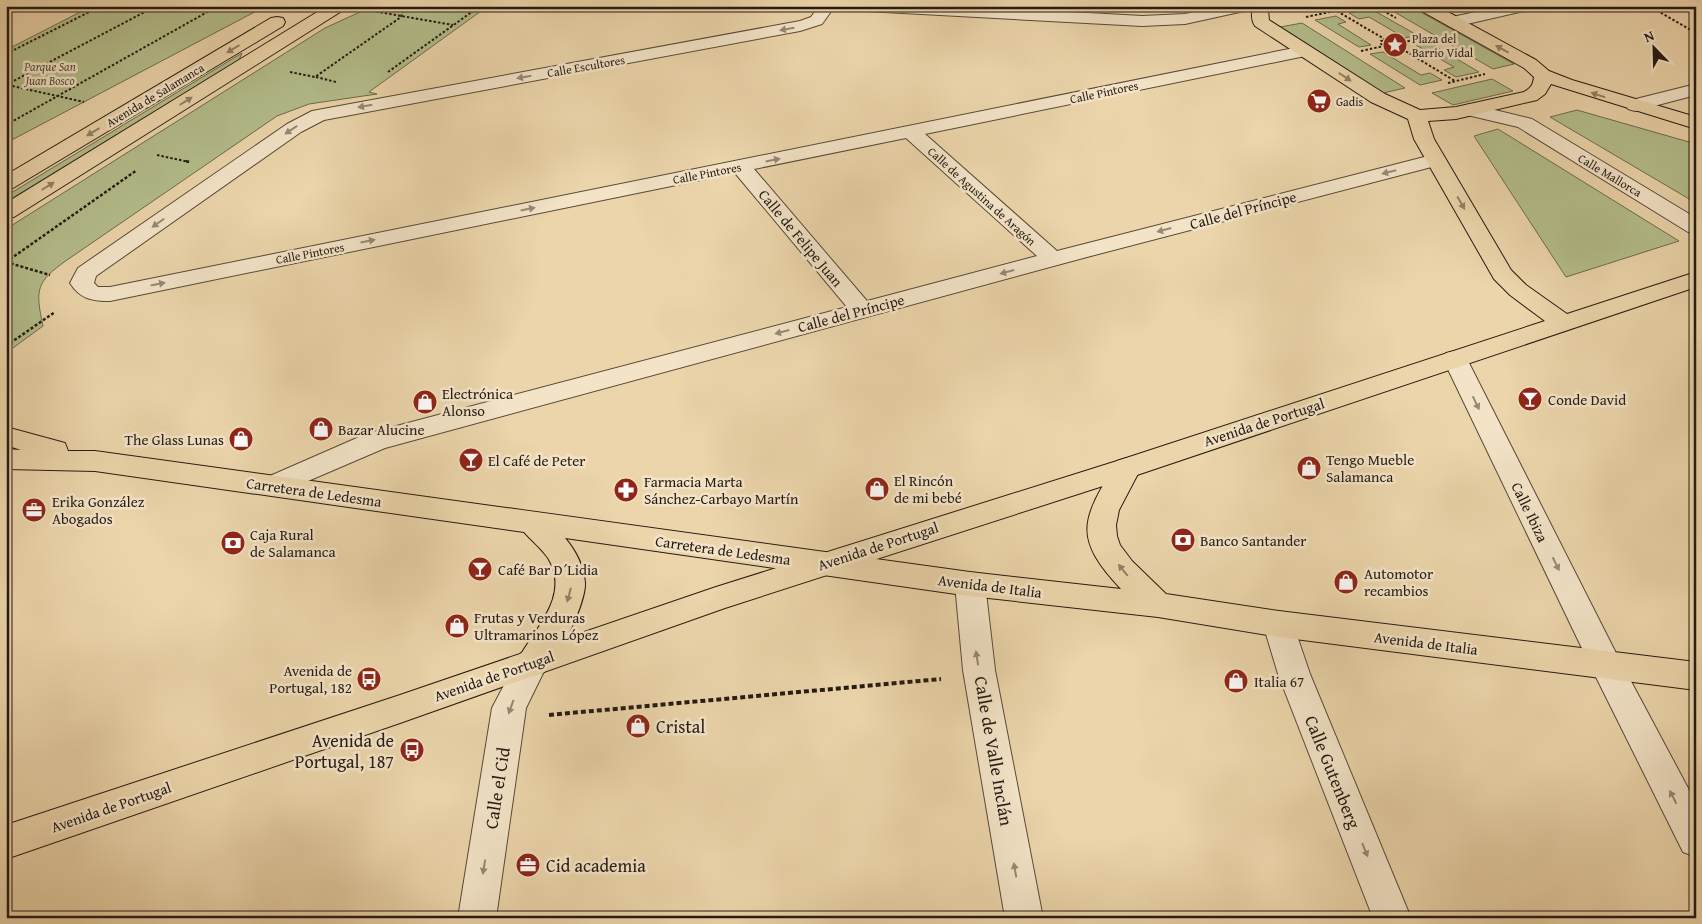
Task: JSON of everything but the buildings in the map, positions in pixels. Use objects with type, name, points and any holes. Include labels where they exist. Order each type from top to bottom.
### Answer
[{"type":"main road","name":"Avenida de Salamanca","points":[[252,60],[264,44],[322,6]]},
{"type":"main road","name":"Avenida de Salamanca","points":[[6,212],[339,6]]},
{"type":"main road","points":[[1424,6],[1530,64],[1542,75],[1696,123]]},
{"type":"main road","name":"Avenida de Salamanca","points":[[6,184],[295,12]]},
{"type":"main road","points":[[1262,14],[1304,50],[1378,98],[1417,116],[1436,116],[1470,110],[1530,96],[1540,90],[1543,82],[1542,75]]},
{"type":"main road","points":[[1417,116],[1424,139],[1502,274],[1518,290],[1562,322]]},
{"type":"main road","name":"Avenida de Portugal","points":[[6,842],[823,564],[1127,468],[1696,279]]},
{"type":"main road","name":"Carretera de Ledesma","points":[[6,436],[95,461]]},
{"type":"main road","name":"Carretera de Ledesma","points":[[6,459],[95,461],[823,564]]},
{"type":"main road","points":[[1127,468],[1103,518],[1101,525],[1104,542],[1129,578],[1158,605]]},
{"type":"main road","points":[[532,664],[562,619],[571,588],[569,570],[562,555],[534,524]]},
{"type":"main road","name":"Avenida de Italia","points":[[823,564],[970,584],[1158,605],[1279,624],[1696,676]]},
{"type":"street","name":"Calle Escultores","points":[[110,294],[95,294],[86,290],[82,283],[86,273],[307,120],[336,112],[800,26],[815,22],[823,15],[827,6]]},
{"type":"street","points":[[866,6],[946,9],[1130,21],[1168,21],[1247,6]]},
{"type":"street","points":[[1147,6],[1168,21]]},
{"type":"street","points":[[1454,22],[1526,6]]},
{"type":"street","points":[[1208,14],[1262,14]]},
{"type":"street","name":"Calle Pintores","points":[[110,294],[911,132],[1304,50]]},
{"type":"street","points":[[1635,105],[1696,89]]},
{"type":"street","points":[[1516,99],[1525,123]]},
{"type":"street","name":"Calle Mallorca","points":[[1470,110],[1525,123],[1696,227]]},
{"type":"street","name":"Calle de Agustina de Aragón","points":[[911,132],[1053,259]]},
{"type":"street","name":"Calle del Príncipe","points":[[273,486],[376,441],[1053,259],[1436,160]]},
{"type":"street","name":"Calle de Felipe Juan","points":[[740,166],[862,310]]},
{"type":"street","name":"Calle Ibiza","points":[[1455,359],[1606,665],[1696,840]]},
{"type":"street","name":"Calle de Valle Inclán","points":[[970,584],[976,652],[1024,918]]},
{"type":"street","name":"Calle Gutenberg","points":[[1279,624],[1294,674],[1392,918]]},
{"type":"street","name":"Calle el Cid","points":[[477,918],[509,708],[532,664]]},
{"type":"path","points":[[6,54],[101,6]]},
{"type":"path","points":[[7,85],[156,6]]},
{"type":"path","points":[[6,124],[218,6]]},
{"type":"path","points":[[288,71],[315,77],[402,16],[405,6]]},
{"type":"path","points":[[381,77],[480,6]]},
{"type":"path","points":[[1303,18],[1358,6]]},
{"type":"path","points":[[1648,6],[1696,33]]},
{"type":"path","points":[[362,9],[454,25]]},
{"type":"path","points":[[1337,10],[1386,40],[1402,43],[1429,37]]},
{"type":"path","points":[[1384,46],[1381,44],[1381,41],[1386,40]]},
{"type":"path","points":[[1402,43],[1405,45],[1402,49]]},
{"type":"path","points":[[1358,52],[1384,46],[1402,49],[1455,81]]},
{"type":"path","points":[[1446,83],[1490,73]]},
{"type":"path","points":[[7,85],[90,104]]},
{"type":"path","points":[[157,155],[192,163]]},
{"type":"path","points":[[6,262],[50,276]]},
{"type":"path","points":[[6,346],[54,312]]},
{"type":"path","points":[[544,719],[551,713],[948,679]]},
{"type":"green space","name":"Parque San Juan Bosco","points":[[92,6],[266,6],[6,143],[6,50]]},
{"type":"green space","points":[[373,6],[488,6],[369,92],[377,94],[309,104],[277,116],[67,260],[49,274],[40,287],[39,303],[43,326],[6,353],[6,229],[325,28]]},
{"type":"green space","points":[[1384,6],[1410,6],[1514,64],[1493,69]]},
{"type":"green space","points":[[1371,9],[1417,35],[1405,38],[1369,17],[1359,19],[1349,13]]},
{"type":"green space","points":[[1336,16],[1346,22],[1338,24],[1371,45],[1359,47],[1315,20]]},
{"type":"green space","points":[[1302,23],[1405,88],[1383,93],[1280,27]]},
{"type":"green space","points":[[1428,42],[1479,72],[1456,77],[1444,70],[1454,67],[1416,45]]},
{"type":"green space","points":[[1383,52],[1421,75],[1430,73],[1442,80],[1420,85],[1370,54]]},
{"type":"green space","points":[[242,53],[239,60],[6,202],[6,196]]},
{"type":"green space","points":[[1492,79],[1513,91],[1453,105],[1432,93]]},
{"type":"green space","points":[[1577,110],[1696,144],[1696,203],[1550,117]]},
{"type":"green space","points":[[1498,129],[1679,241],[1566,277],[1474,136]]},
{"type":"place","name":"Plaza del Barrio Vidal","points":[[1395,45]]},
{"type":"place","name":"Gadis","points":[[1319,101]]},
{"type":"place","name":"Conde David","points":[[1530,399]]},
{"type":"place","name":"Electrónica Alonso","points":[[425,402]]},
{"type":"place","name":"Bazar Alucine","points":[[321,429]]},
{"type":"place","name":"The Glass Lunas","points":[[241,439]]},
{"type":"place","name":"El Café de Peter","points":[[471,460]]},
{"type":"place","name":"Tengo Mueble Salamanca","points":[[1309,468]]},
{"type":"place","name":"El Rincón de mi bebé","points":[[877,489]]},
{"type":"place","name":"Farmacia Marta Sánchez-Carbayo Martín","points":[[626,490]]},
{"type":"place","name":"Erika González Abogados","points":[[34,510]]},
{"type":"place","name":"Banco Santander","points":[[1183,540]]},
{"type":"place","name":"Caja Rural de Salamanca","points":[[233,543]]},
{"type":"place","name":"Café Bar D´Lidia","points":[[480,569]]},
{"type":"place","name":"Automotor recambios","points":[[1346,582]]},
{"type":"place","name":"Frutas y Verduras Ultramarinos López","points":[[457,626]]},
{"type":"place","name":"Avenida de Portugal, 182","points":[[369,679]]},
{"type":"place","name":"Italia 67","points":[[1236,681]]},
{"type":"place","name":"Cristal","points":[[638,726]]},
{"type":"place","name":"Avenida de Portugal, 187","points":[[412,750]]},
{"type":"place","name":"Cid academia","points":[[528,865]]}]
